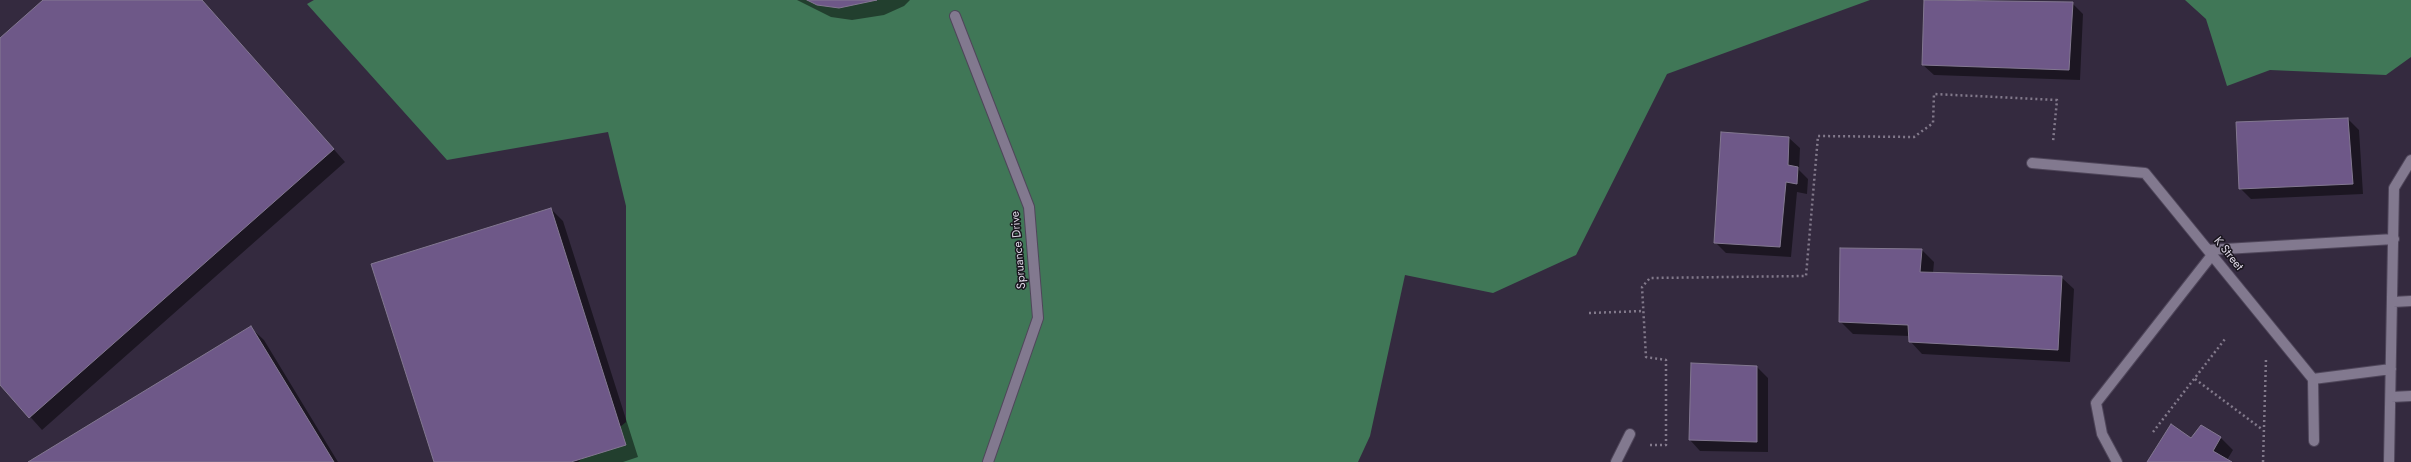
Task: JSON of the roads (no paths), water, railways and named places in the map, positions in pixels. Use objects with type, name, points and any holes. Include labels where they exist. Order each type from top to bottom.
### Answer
[{"type":"lane","name":"Spruance Drive","points":[[955,16],[1029,207],[1038,318],[988,462]]},
{"type":"lane","points":[[2389,462],[2392,369],[2394,188],[2411,160]]},
{"type":"lane","name":"K Street","points":[[2032,163],[2145,173],[2314,379]]},
{"type":"lane","points":[[2117,462],[2102,434],[2096,403],[2210,253],[2394,239]]},
{"type":"lane","points":[[2393,302],[2411,301]]},
{"type":"lane","points":[[2314,441],[2314,379],[2392,369]]},
{"type":"lane","points":[[2391,397],[2411,396]]},
{"type":"lane","points":[[1616,462],[1630,434]]}]
